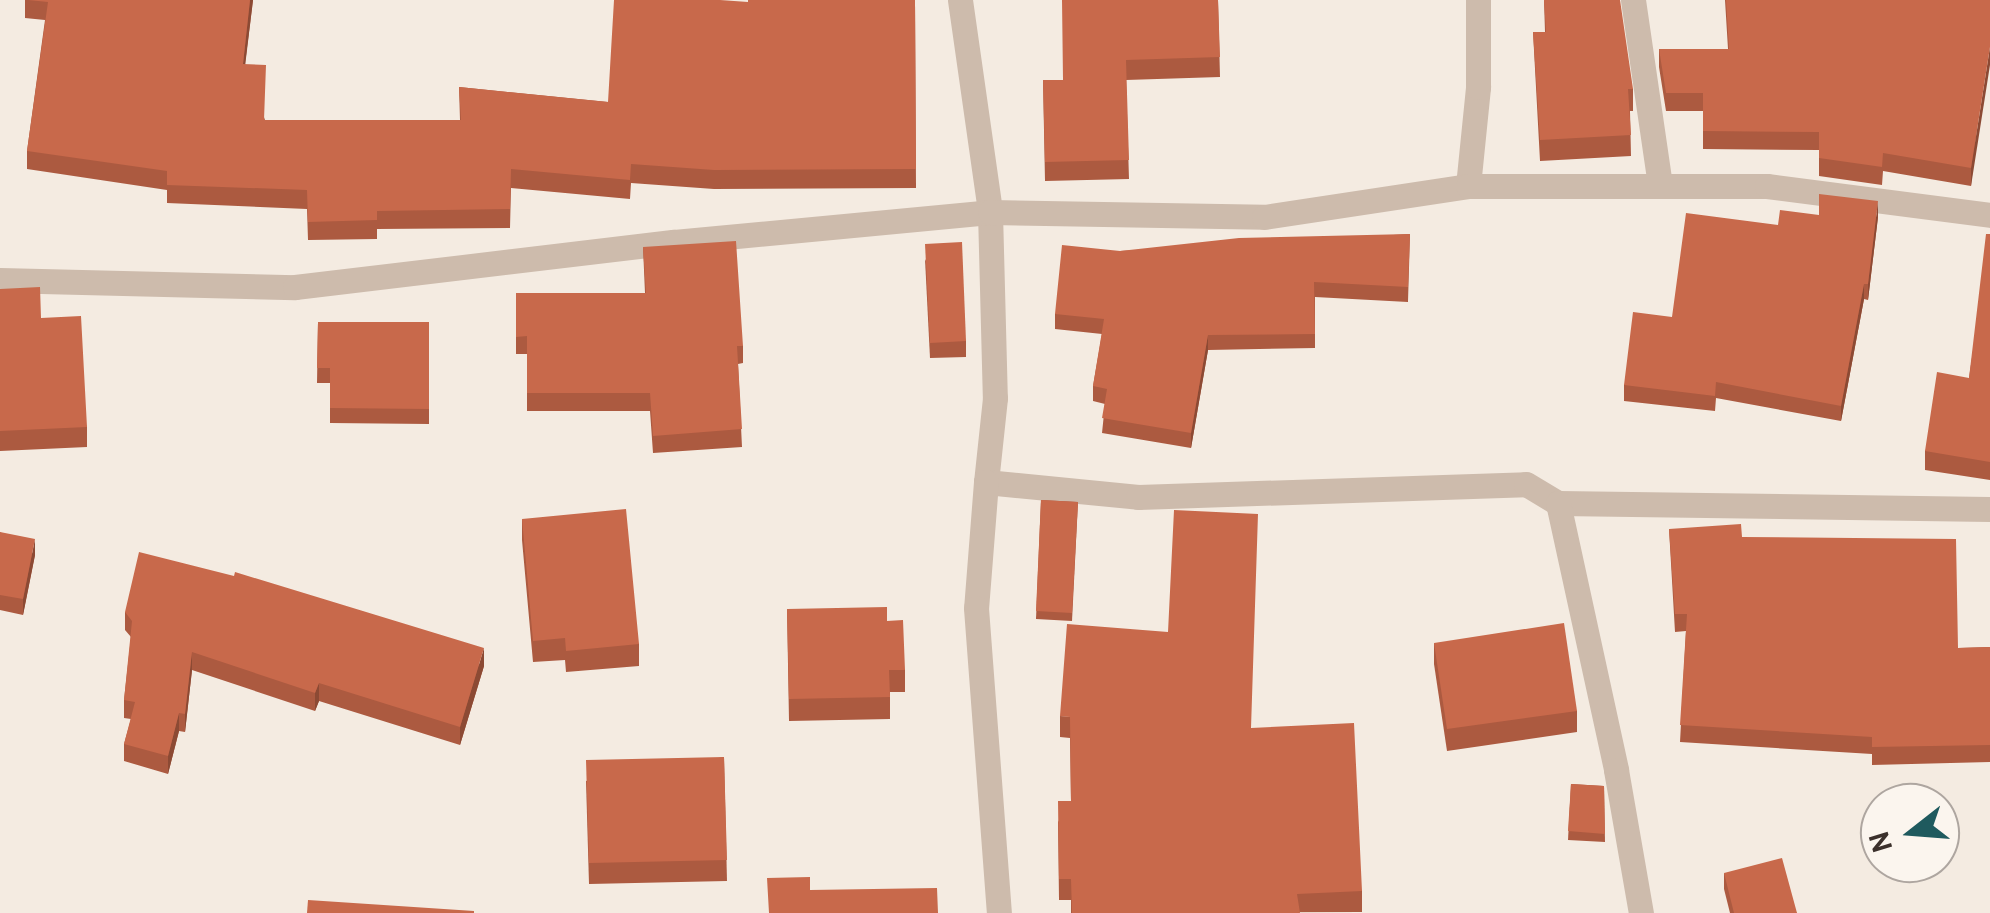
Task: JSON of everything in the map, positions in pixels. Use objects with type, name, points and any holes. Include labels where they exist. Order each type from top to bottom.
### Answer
[{"type":"street","points":[[960,0],[990,212],[996,398],[976,608],[999,913]]},
{"type":"street","points":[[1468,186],[1478,86],[1478,0]]},
{"type":"street","points":[[1633,0],[1660,186]]},
{"type":"street","points":[[0,280],[295,287],[674,242],[990,212],[1264,217],[1468,186],[1767,186],[1990,215]]},
{"type":"street","points":[[986,482],[1138,497],[1526,484],[1558,503],[1990,509]]},
{"type":"street","points":[[1558,503],[1616,770],[1641,913]]},
{"type":"building","points":[[28,0],[250,0],[243,64],[266,65],[264,120],[461,120],[459,87],[608,102],[614,0],[915,0],[916,169],[714,170],[631,164],[630,180],[511,169],[510,209],[377,211],[377,220],[308,222],[307,190],[167,185],[167,171],[27,151],[48,2]]},
{"type":"building","points":[[1062,0],[1218,0],[1220,57],[1126,60],[1129,160],[1045,162],[1043,80],[1063,80]]},
{"type":"building","points":[[1544,0],[1620,0],[1633,89],[1628,89],[1631,135],[1540,140],[1533,32],[1546,32]]},
{"type":"building","points":[[1726,0],[1990,0],[1990,47],[1971,168],[1883,153],[1882,167],[1819,158],[1819,132],[1703,131],[1703,93],[1666,93],[1659,49],[1729,49]]},
{"type":"building","points":[[1819,194],[1878,201],[1868,284],[1864,284],[1841,406],[1716,382],[1715,396],[1624,385],[1633,312],[1672,317],[1686,213],[1778,225],[1780,210],[1819,215]]},
{"type":"building","points":[[1410,234],[1408,287],[1314,282],[1315,334],[1208,335],[1191,433],[1102,418],[1107,389],[1093,386],[1104,319],[1055,314],[1062,245],[1120,251],[1239,238]]},
{"type":"building","points":[[1986,234],[1990,234],[1990,462],[1925,451],[1937,372],[1969,378]]},
{"type":"building","points":[[736,241],[743,346],[737,346],[742,429],[653,436],[650,393],[527,393],[527,336],[516,337],[516,293],[646,293],[643,247]]},
{"type":"building","points":[[962,242],[966,341],[930,343],[925,244]]},
{"type":"building","points":[[40,287],[41,318],[81,316],[87,427],[0,431],[0,289]]},
{"type":"building","points":[[318,322],[429,322],[429,409],[330,408],[330,368],[317,368]]},
{"type":"building","points":[[1041,500],[1078,502],[1072,613],[1036,611]]},
{"type":"building","points":[[626,509],[639,644],[566,651],[565,638],[533,641],[522,519]]},
{"type":"building","points":[[1174,510],[1258,514],[1251,728],[1354,723],[1362,891],[1297,894],[1300,913],[1072,913],[1071,879],[1059,879],[1058,801],[1071,801],[1070,717],[1060,716],[1067,624],[1168,632]]},
{"type":"building","points":[[1741,524],[1742,537],[1956,539],[1958,648],[1990,647],[1990,745],[1872,747],[1872,737],[1680,725],[1687,614],[1675,614],[1669,529]]},
{"type":"building","points":[[0,532],[35,539],[23,599],[0,595]]},
{"type":"building","points":[[139,552],[234,576],[235,572],[484,648],[460,727],[319,683],[315,693],[192,652],[185,714],[179,713],[168,756],[124,744],[135,702],[124,700],[132,621],[125,612]]},
{"type":"building","points":[[887,607],[887,621],[903,620],[905,670],[889,670],[890,697],[789,699],[787,609]]},
{"type":"building","points":[[1564,623],[1577,711],[1447,729],[1434,643]]},
{"type":"building","points":[[724,757],[727,860],[589,863],[586,760]]},
{"type":"building","points":[[1571,784],[1604,786],[1605,834],[1568,831]]},
{"type":"building","points":[[1782,858],[1797,913],[1734,913],[1724,873]]},
{"type":"building","points":[[810,877],[810,890],[937,888],[938,913],[769,913],[767,878]]},
{"type":"building","points":[[308,900],[474,911],[474,913],[307,913]]}]
